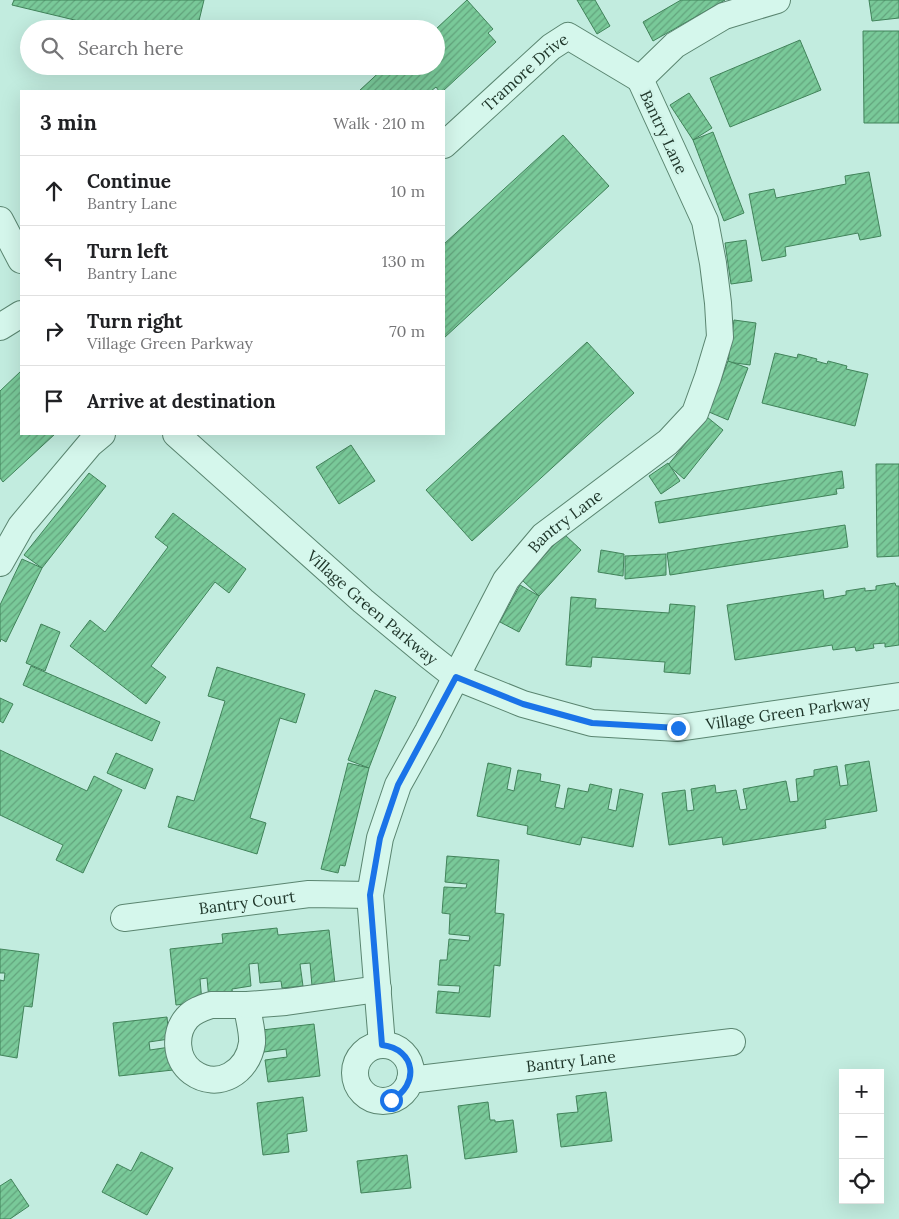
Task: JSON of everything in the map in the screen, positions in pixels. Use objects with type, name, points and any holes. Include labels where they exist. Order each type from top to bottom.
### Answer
[{"type":"street","points":[[640,79],[676,45],[724,16],[778,0]]},
{"type":"street","name":"Tramore Drive","points":[[445,144],[551,47],[568,36],[640,79]]},
{"type":"street","name":"Bantry Lane","points":[[382,1045],[370,895],[380,838],[398,785],[506,580],[543,536],[668,442],[695,413],[720,337],[718,302],[705,221],[640,79]]},
{"type":"street","points":[[0,220],[20,258]]},
{"type":"street","points":[[0,328],[20,315]]},
{"type":"street","points":[[0,563],[21,526],[90,444],[101,435]]},
{"type":"street","name":"Village Green Parkway","points":[[177,435],[363,601],[456,677],[523,704],[592,723],[678,728],[899,696]]},
{"type":"street","name":"Bantry Court","points":[[124,918],[309,894],[370,895]]},
{"type":"street","points":[[247,1006],[378,989]]},
{"type":"street","name":"Bantry Lane","points":[[410,1080],[732,1042]]},
{"type":"street","points":[[382,1045],[398,1050],[404,1056],[411,1072],[406,1089],[400,1096],[382,1102],[372,1100],[364,1095],[358,1087],[355,1069],[358,1060],[364,1052],[372,1047],[382,1045]]},
{"type":"building","points":[[14,0],[204,0],[199,20],[74,20],[12,5]]},
{"type":"building","points":[[467,0],[493,29],[488,33],[496,42],[444,90],[438,90],[436,87],[432,90],[360,90],[376,75],[445,75],[445,21]]},
{"type":"building","points":[[577,0],[595,0],[610,26],[597,34]]},
{"type":"building","points":[[681,0],[725,0],[653,41],[643,22]]},
{"type":"building","points":[[869,0],[899,0],[899,18],[872,21]]},
{"type":"building","points":[[863,31],[899,31],[899,123],[864,123]]},
{"type":"building","points":[[800,40],[821,90],[730,127],[710,78]]},
{"type":"building","points":[[689,93],[712,128],[693,140],[670,105]]},
{"type":"building","points":[[713,132],[744,213],[724,221],[693,140]]},
{"type":"building","points":[[563,135],[609,186],[445,337],[445,243]]},
{"type":"building","points":[[869,172],[881,236],[860,240],[858,233],[785,247],[786,256],[762,261],[749,194],[774,189],[776,198],[846,184],[845,176]]},
{"type":"building","points":[[746,240],[752,281],[731,284],[725,243]]},
{"type":"building","points":[[734,320],[756,323],[750,365],[728,362]]},
{"type":"building","points":[[587,342],[634,393],[472,541],[426,490]]},
{"type":"building","points":[[775,353],[797,358],[798,354],[827,364],[828,361],[847,366],[846,369],[868,374],[855,426],[762,403]]},
{"type":"building","points":[[728,361],[748,368],[728,420],[709,412]]},
{"type":"building","points":[[20,372],[20,435],[54,435],[3,482],[0,478],[0,391]]},
{"type":"building","points":[[707,417],[723,430],[684,479],[668,465]]},
{"type":"building","points":[[351,445],[375,481],[339,504],[316,467]]},
{"type":"building","points":[[668,463],[680,481],[661,494],[649,476]]},
{"type":"building","points":[[876,464],[899,464],[899,556],[877,557]]},
{"type":"building","points":[[842,471],[844,488],[836,489],[837,494],[659,523],[655,502]]},
{"type":"building","points":[[89,473],[106,486],[42,568],[24,555]]},
{"type":"building","points":[[173,513],[246,569],[229,593],[215,582],[151,666],[166,677],[146,704],[70,646],[90,620],[105,632],[168,547],[155,537]]},
{"type":"building","points":[[845,525],[848,547],[670,575],[667,553]]},
{"type":"building","points":[[564,534],[581,550],[539,596],[522,580]]},
{"type":"building","points":[[601,550],[624,554],[623,576],[598,572]]},
{"type":"building","points":[[666,554],[666,575],[625,579],[625,556]]},
{"type":"building","points":[[22,559],[42,568],[6,642],[1,639],[0,642],[0,605]]},
{"type":"building","points":[[895,583],[896,586],[899,586],[899,645],[885,647],[885,643],[873,644],[874,648],[856,651],[855,647],[833,650],[832,645],[735,660],[727,605],[823,590],[824,599],[846,595],[846,591],[865,588],[865,591],[876,590],[876,586]]},
{"type":"building","points":[[520,585],[539,596],[519,632],[500,622]]},
{"type":"building","points":[[571,597],[596,599],[595,608],[669,613],[670,604],[695,606],[690,674],[664,672],[665,662],[592,657],[591,667],[566,665]]},
{"type":"building","points":[[41,624],[60,632],[45,671],[26,663]]},
{"type":"building","points":[[31,666],[160,722],[152,741],[23,685]]},
{"type":"building","points":[[217,667],[305,694],[296,723],[280,718],[250,818],[266,823],[257,854],[168,827],[177,796],[194,801],[225,701],[208,696]]},
{"type":"building","points":[[375,690],[396,697],[369,768],[348,760]]},
{"type":"building","points":[[0,698],[13,704],[3,723],[0,721]]},
{"type":"building","points":[[0,750],[87,791],[94,776],[122,790],[83,873],[56,860],[63,845],[0,815]]},
{"type":"building","points":[[116,753],[153,769],[145,789],[107,773]]},
{"type":"building","points":[[869,761],[877,811],[825,820],[826,828],[723,845],[722,837],[669,845],[662,793],[685,790],[687,811],[694,810],[691,789],[715,785],[716,793],[736,790],[740,810],[747,809],[743,789],[786,781],[790,802],[798,801],[796,779],[814,776],[814,770],[837,766],[840,786],[848,785],[845,765]]},
{"type":"building","points":[[348,763],[369,768],[345,866],[340,865],[338,873],[321,869]]},
{"type":"building","points":[[488,763],[511,768],[507,789],[514,791],[518,770],[541,774],[540,781],[560,785],[555,807],[564,809],[568,788],[588,792],[590,784],[612,789],[608,809],[616,811],[620,789],[643,794],[633,847],[582,837],[580,845],[527,834],[528,826],[477,816]]},
{"type":"building","points":[[447,856],[499,860],[495,913],[504,914],[500,966],[494,965],[490,1017],[436,1013],[438,991],[459,993],[460,986],[438,985],[440,960],[447,960],[449,939],[469,941],[470,936],[449,934],[450,914],[442,913],[444,887],[466,888],[467,884],[445,882]]},
{"type":"building","points":[[277,928],[278,935],[329,930],[335,984],[312,986],[310,963],[300,964],[303,986],[282,988],[281,981],[260,983],[258,963],[249,964],[251,986],[232,989],[233,998],[209,1000],[207,978],[200,979],[202,1002],[176,1005],[170,949],[223,943],[222,934]]},
{"type":"building","points":[[0,949],[39,954],[32,1007],[24,1006],[17,1058],[0,1055],[0,980],[4,981],[5,973],[0,973]]},
{"type":"building","points":[[167,1017],[169,1039],[149,1042],[150,1050],[170,1047],[173,1070],[119,1076],[113,1023]]},
{"type":"building","points":[[314,1024],[320,1076],[268,1082],[265,1060],[287,1057],[286,1049],[264,1052],[262,1030]]},
{"type":"building","points":[[606,1092],[612,1141],[561,1147],[557,1114],[578,1112],[576,1096]]},
{"type":"building","points":[[303,1097],[307,1131],[287,1134],[289,1152],[263,1155],[257,1103]]},
{"type":"building","points":[[488,1102],[490,1120],[495,1120],[495,1122],[513,1120],[517,1152],[465,1159],[458,1106]]},
{"type":"building","points":[[141,1152],[173,1168],[147,1215],[102,1192],[117,1164],[131,1171]]},
{"type":"building","points":[[407,1155],[411,1188],[361,1193],[357,1161]]},
{"type":"building","points":[[11,1179],[29,1206],[10,1219],[0,1219],[0,1186]]},
{"type":"route","points":[[391,1100],[400,1096],[406,1089],[411,1072],[409,1063],[398,1050],[382,1045],[370,895],[380,838],[398,785],[456,677],[523,704],[592,723],[678,728]]}]
